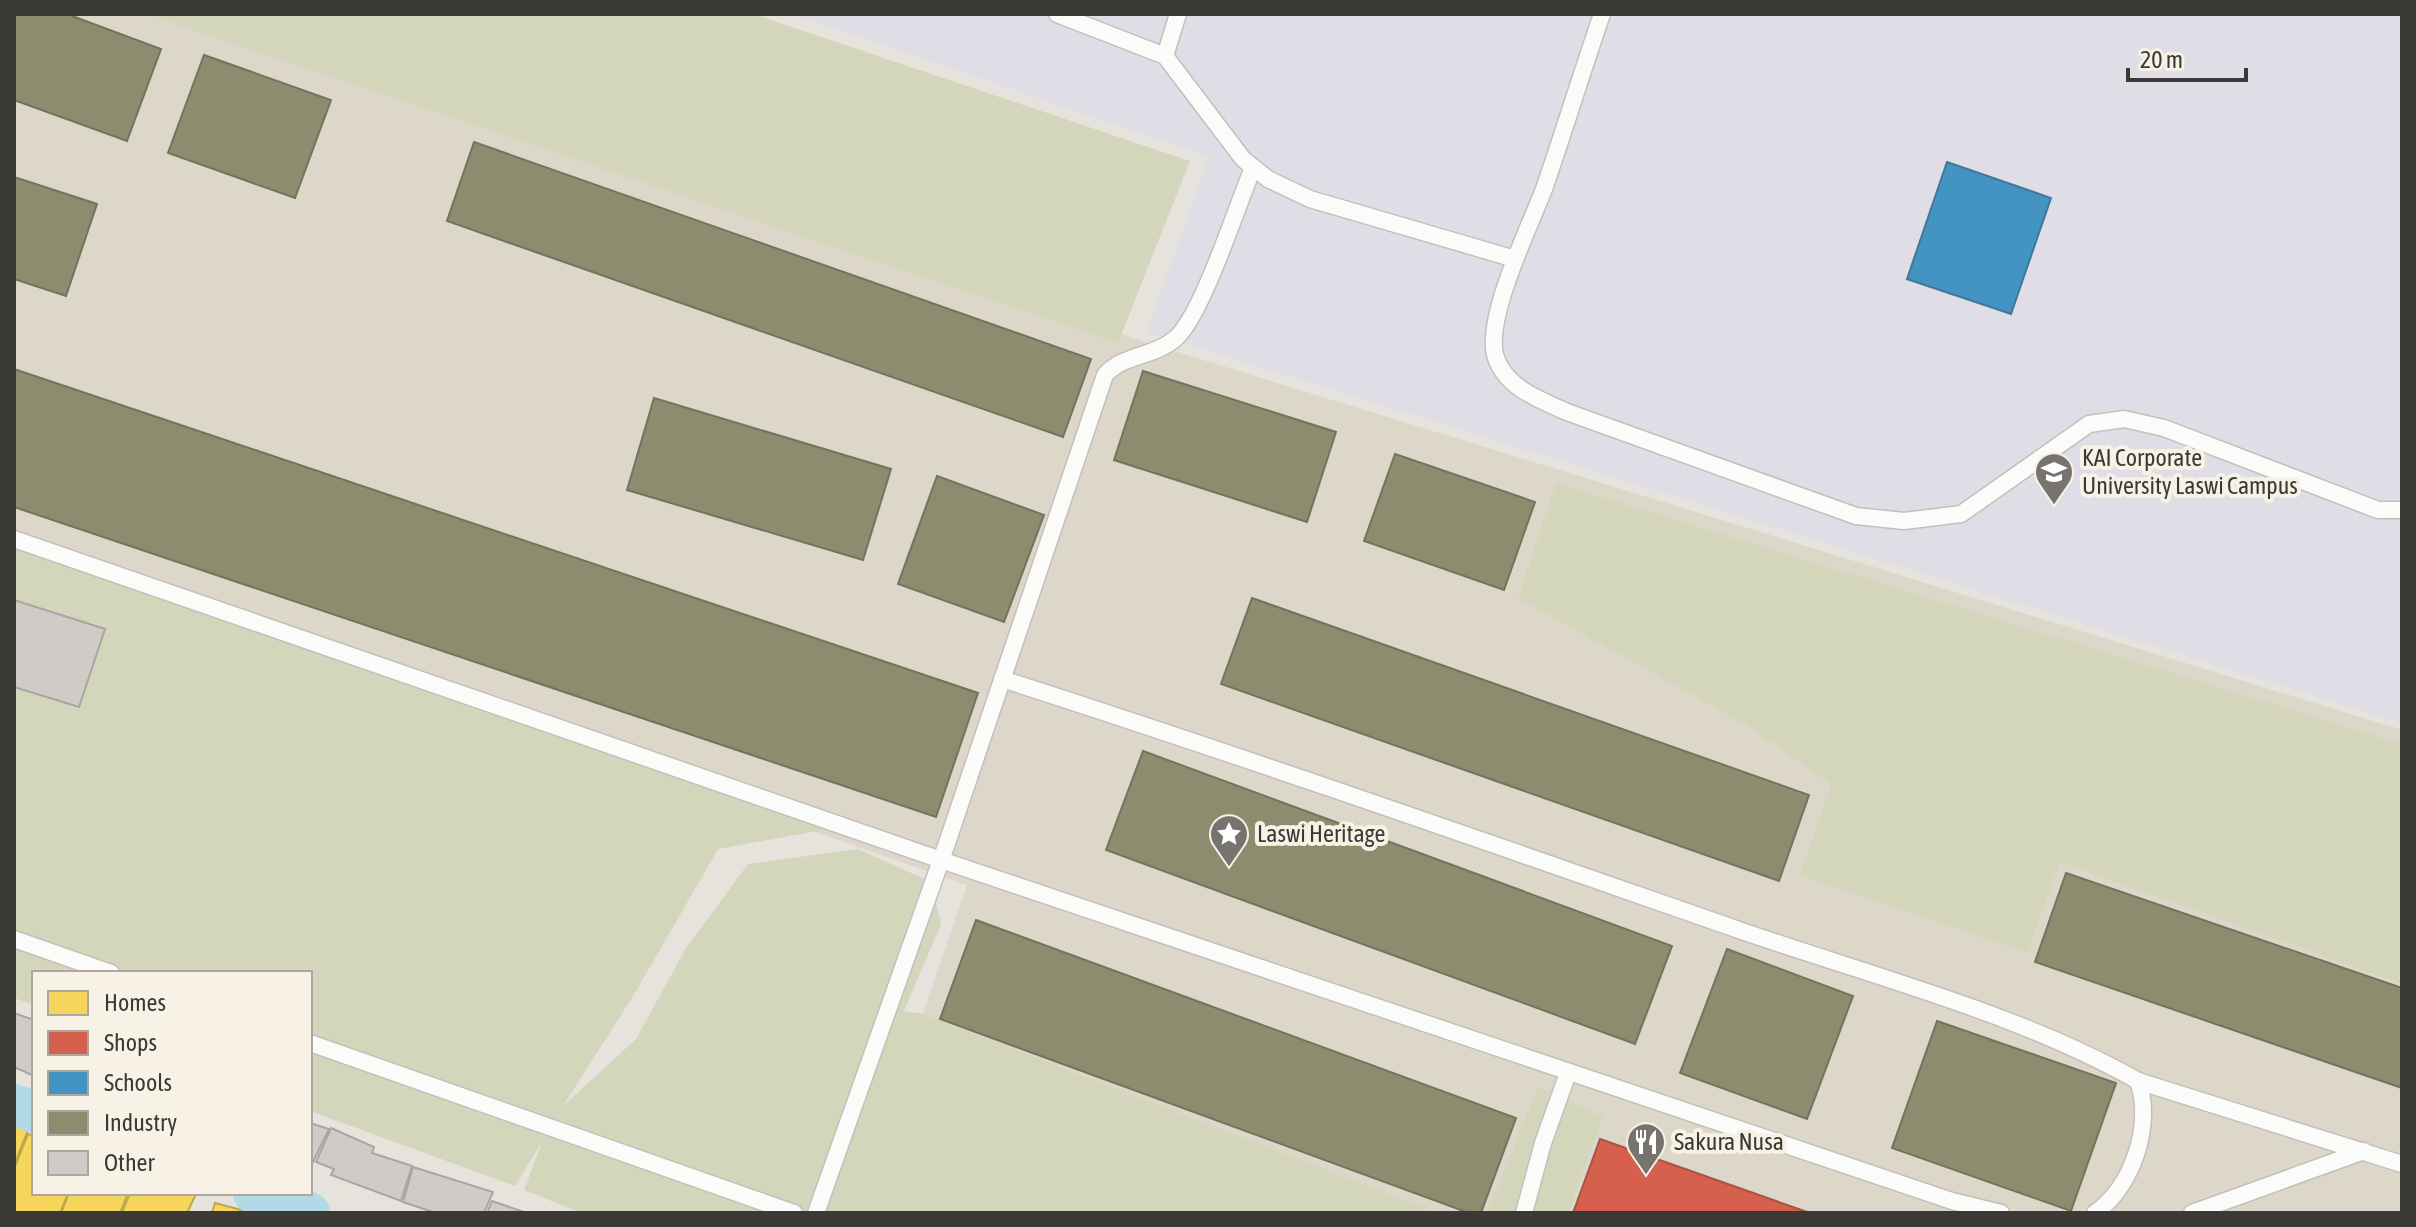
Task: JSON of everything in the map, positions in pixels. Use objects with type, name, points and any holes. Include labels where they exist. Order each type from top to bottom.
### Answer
[{"type":"lane","points":[[1057,14],[1165,56],[1253,168],[1310,199],[1515,259]]},
{"type":"lane","points":[[1165,56],[1178,14]]},
{"type":"lane","points":[[1602,14],[1543,191],[1515,259],[1494,336],[1496,358],[1510,380],[1525,393],[1567,412],[1856,516],[1904,521],[1961,514],[2089,424],[2124,419],[2164,428],[2378,510],[2402,510]]},
{"type":"lane","points":[[816,1213],[941,860],[1105,375],[1114,364],[1161,348],[1177,337],[1193,315],[1253,168]]},
{"type":"lane","points":[[14,539],[1950,1207],[2001,1213]]},
{"type":"lane","points":[[1002,679],[1199,742],[1958,1005],[2093,1055],[2138,1081],[2402,1164]]},
{"type":"lane","points":[[14,939],[105,971]]},
{"type":"lane","points":[[312,1044],[794,1213]]},
{"type":"lane","points":[[1524,1213],[1568,1073]]},
{"type":"lane","points":[[2095,1213],[2109,1203],[2132,1171],[2144,1100],[2138,1081]]},
{"type":"lane","points":[[2192,1213],[2364,1151]]},
{"type":"shaded area","points":[[14,14],[144,14],[1148,343],[2402,730],[2402,1213],[1314,1213],[903,1072],[967,885],[14,551]]},
{"type":"shaded area","name":"KAI Corporate University Laswi Campus","points":[[790,14],[2402,14],[2402,723],[1147,332],[1209,156]]},
{"type":"green space","points":[[145,14],[753,14],[1190,161],[1118,343]]},
{"type":"green space","points":[[1556,483],[2402,744],[2402,984],[2060,862],[2027,953],[1800,875],[1831,784],[1746,725],[1518,598]]},
{"type":"green space","points":[[14,544],[731,796],[835,828],[718,849],[635,993],[563,1106],[636,1039],[686,948],[748,864],[858,849],[931,882],[941,924],[904,1011],[923,1014],[1438,1213],[581,1213],[524,1190],[543,1140],[515,1186],[312,1112],[312,971],[32,971],[32,1004],[14,998]]},
{"type":"green space","points":[[1538,1087],[1603,1117],[1568,1213],[1487,1213]]},
{"type":"building: Homes","points":[[14,1119],[30,1125],[14,1165]]},
{"type":"building: Homes","points":[[28,1134],[32,1135],[32,1195],[67,1195],[60,1213],[14,1213],[14,1169]]},
{"type":"building: Homes","points":[[68,1195],[127,1195],[120,1213],[61,1213]]},
{"type":"building: Homes","points":[[129,1195],[196,1195],[187,1213],[122,1213]]},
{"type":"building: Homes","points":[[258,1202],[285,1213],[254,1213]]},
{"type":"building: Homes","points":[[215,1203],[253,1213],[212,1213]]},
{"type":"building: Shops","name":"Sakura Nusa","points":[[1600,1139],[1810,1213],[1573,1213]]},
{"type":"building: Schools","points":[[1947,162],[2051,198],[2011,314],[1907,279]]},
{"type":"building: Industry","points":[[14,14],[67,14],[161,49],[127,141],[14,100]]},
{"type":"building: Industry","points":[[204,55],[331,100],[295,198],[168,153]]},
{"type":"building: Industry","points":[[474,142],[1091,359],[1063,437],[447,221]]},
{"type":"building: Industry","points":[[14,177],[97,204],[66,296],[14,279]]},
{"type":"building: Industry","points":[[14,369],[978,693],[936,817],[14,507]]},
{"type":"building: Industry","points":[[1143,371],[1336,432],[1307,522],[1114,460]]},
{"type":"building: Industry","points":[[654,398],[891,469],[863,560],[627,490]]},
{"type":"building: Industry","points":[[1395,454],[1535,502],[1504,590],[1364,541]]},
{"type":"building: Industry","points":[[937,476],[1044,515],[1004,622],[898,584]]},
{"type":"building: Industry","points":[[1252,598],[1809,795],[1779,881],[1221,684]]},
{"type":"building: Industry","points":[[1143,751],[1672,946],[1635,1044],[1106,850]]},
{"type":"building: Industry","points":[[2066,873],[2402,988],[2402,1088],[2035,962]]},
{"type":"building: Industry","points":[[976,920],[1516,1118],[1481,1213],[1469,1213],[940,1019]]},
{"type":"building: Industry","points":[[1727,949],[1853,996],[1807,1119],[1680,1073]]},
{"type":"building: Industry","points":[[1937,1021],[2116,1083],[2071,1211],[1892,1148]]},
{"type":"building: Other","points":[[14,600],[105,629],[79,707],[14,687]]},
{"type":"building: Other","points":[[14,1013],[32,1019],[32,1075],[14,1067]]},
{"type":"building: Other","points":[[312,1124],[329,1129],[312,1164]]},
{"type":"building: Other","points":[[331,1128],[374,1147],[372,1153],[412,1166],[401,1201],[331,1175],[334,1169],[316,1162]]},
{"type":"building: Other","points":[[413,1167],[493,1192],[484,1213],[436,1213],[403,1202]]},
{"type":"building: Other","points":[[492,1201],[527,1213],[487,1213]]},
{"type":"waterway","points":[[14,1105],[32,1111]]},
{"type":"waterway","points":[[260,1195],[309,1213]]},
{"type":"place","name":"KAI Corporate University Laswi Campus","points":[[2054,506]]},
{"type":"place","name":"Laswi Heritage","points":[[1229,868]]},
{"type":"place","name":"Sakura Nusa","points":[[1646,1176]]}]
